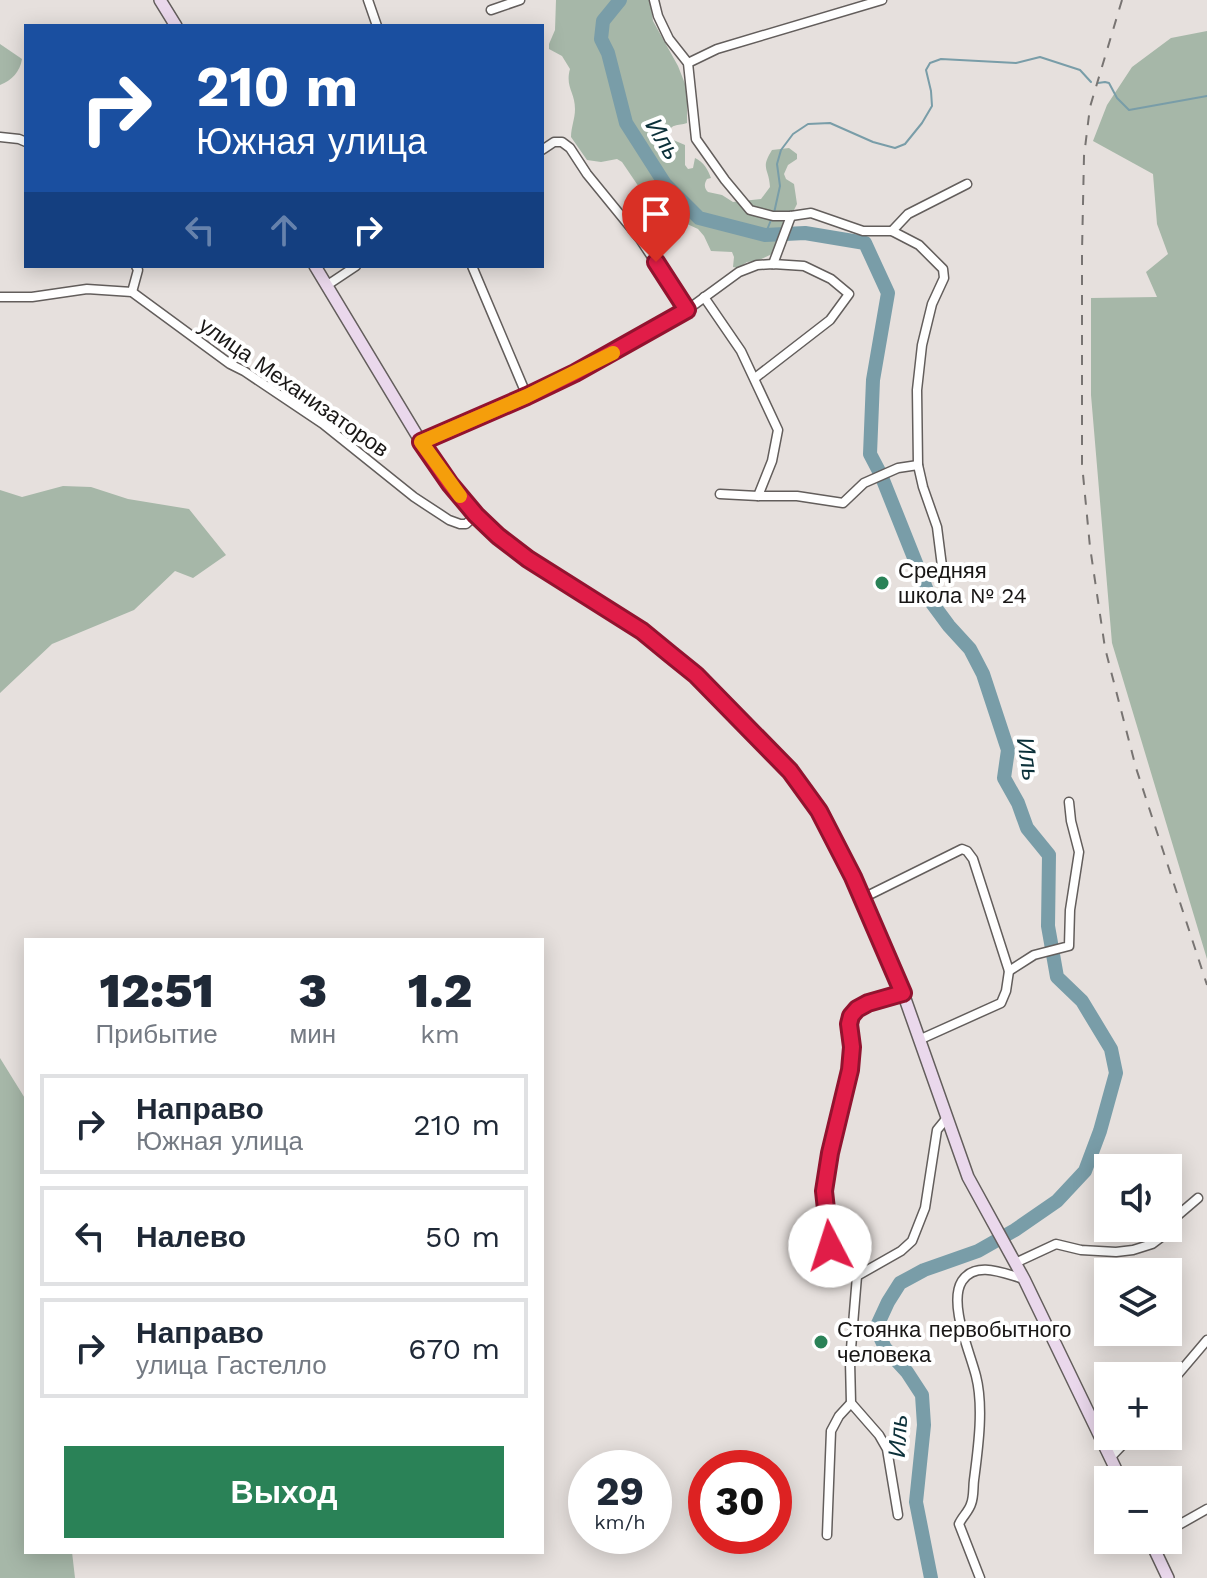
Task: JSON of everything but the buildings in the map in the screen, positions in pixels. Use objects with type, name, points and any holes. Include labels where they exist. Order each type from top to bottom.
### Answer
[{"type":"street","points":[[160,0],[175,24]]},
{"type":"street","points":[[368,0],[376,24]]},
{"type":"street","points":[[491,10],[520,0]]},
{"type":"street","points":[[654,0],[669,39],[688,63],[696,139],[750,210],[764,215],[811,213],[863,231],[892,231],[919,245],[943,269],[944,278],[932,304],[922,345],[917,390],[918,465],[937,527],[943,574]]},
{"type":"street","points":[[688,63],[717,49],[882,0]]},
{"type":"street","points":[[0,137],[22,140]]},
{"type":"street","points":[[544,149],[554,142],[562,142],[570,148],[640,239],[687,310]]},
{"type":"street","points":[[892,231],[908,214],[967,184]]},
{"type":"street","points":[[773,264],[791,216]]},
{"type":"street","points":[[421,442],[598,361],[687,310],[739,272],[757,265],[804,266],[831,279],[849,294],[830,320],[755,378]]},
{"type":"street","points":[[0,297],[32,297],[87,289],[132,292],[138,268]]},
{"type":"street","points":[[316,268],[421,442],[476,515],[508,545],[642,631],[696,675],[790,771],[819,811],[863,898],[903,993],[968,1177],[1024,1279],[1114,1466]]},
{"type":"street","points":[[326,286],[353,268]]},
{"type":"street","points":[[473,268],[527,396]]},
{"type":"street","name":"улица Механизаторов","points":[[132,292],[230,364],[323,424],[414,497],[449,520],[466,524],[476,515]]},
{"type":"street","points":[[704,297],[741,351],[778,430],[772,461],[758,496]]},
{"type":"street","points":[[720,494],[797,496],[843,503],[864,483],[898,468],[918,465]]},
{"type":"street","points":[[1009,971],[1034,955],[1069,946],[1070,910],[1079,852],[1069,802]]},
{"type":"street","points":[[863,898],[962,849],[973,859],[1009,971],[1006,991],[1001,1003],[921,1039]]},
{"type":"street","points":[[857,1276],[839,1266],[833,1258],[824,1191],[850,1070],[852,1047],[849,1024],[857,1009],[903,993]]},
{"type":"street","points":[[857,1276],[901,1251],[912,1241],[925,1208],[937,1130],[946,1119]]},
{"type":"street","points":[[1013,1259],[1056,1244],[1081,1250],[1116,1252],[1152,1244],[1168,1232],[1177,1216],[1198,1198]]},
{"type":"street","points":[[980,1578],[959,1524],[961,1517],[971,1507],[980,1431],[977,1378],[963,1335],[957,1291],[964,1278],[977,1270],[990,1270],[1024,1279]]},
{"type":"street","points":[[857,1276],[850,1361],[851,1403],[887,1449],[898,1515]]},
{"type":"street","points":[[1182,1369],[1207,1340]]},
{"type":"street","points":[[827,1535],[831,1431],[851,1403]]},
{"type":"street","points":[[1110,1458],[1118,1450]]},
{"type":"street","points":[[1182,1523],[1207,1509]]},
{"type":"street","points":[[1157,1554],[1168,1578]]},
{"type":"green space","points":[[556,0],[650,0],[653,21],[687,89],[687,123],[673,127],[668,135],[685,145],[685,165],[688,169],[693,168],[695,158],[705,166],[711,178],[705,184],[708,192],[722,195],[733,202],[761,199],[770,187],[766,165],[772,150],[789,148],[797,154],[797,159],[788,165],[784,174],[794,184],[797,204],[772,254],[738,268],[733,267],[732,252],[711,251],[698,229],[674,218],[665,206],[646,197],[622,162],[617,159],[601,162],[587,160],[571,137],[575,109],[570,69],[562,56],[549,49],[555,30]]},
{"type":"green space","points":[[1207,31],[1207,959],[1112,643],[1091,395],[1091,298],[1157,297],[1146,272],[1168,254],[1157,224],[1153,174],[1093,141],[1107,105],[1132,67],[1171,38]]},
{"type":"green space","points":[[0,44],[22,59],[15,75],[0,85]]},
{"type":"green space","points":[[63,486],[91,487],[128,499],[189,509],[226,555],[193,578],[175,571],[134,610],[52,644],[0,693],[0,490],[22,497]]},
{"type":"green space","points":[[0,1058],[24,1097],[24,1554],[72,1554],[75,1578],[0,1578]]},
{"type":"waterway","name":"Иль","points":[[620,0],[603,21],[601,39],[608,53],[626,123],[665,184],[699,218],[765,235],[805,233],[865,243],[888,293],[873,380],[870,454],[932,603],[970,649],[983,674],[1008,750],[1004,778],[1027,828],[1049,855],[1048,926],[1057,977],[1082,1001],[1111,1049],[1116,1073],[1085,1171],[1057,1201],[978,1251],[924,1270],[900,1283],[876,1328],[885,1348],[907,1372],[922,1395],[924,1425],[916,1502],[931,1578]]},
{"type":"waterway","points":[[774,213],[780,186],[777,164],[781,150],[793,134],[808,124],[830,123],[873,142],[895,148],[905,144],[932,106],[926,70],[930,63],[941,59],[1016,63],[1040,57],[1080,70],[1091,82]]},
{"type":"waterway","points":[[1098,83],[1109,83],[1117,98],[1129,110],[1207,96]]},
{"type":"waterway","points":[[765,235],[771,220]]},
{"type":"railway","points":[[1122,0],[1090,107],[1084,156],[1082,464],[1105,648],[1136,768],[1207,985]]},
{"type":"slow traffic","points":[[460,496],[421,442],[527,396],[613,353]]},
{"type":"place","name":"Средняя школа № 24","points":[[882,583]]},
{"type":"place","name":"Стоянка первобытного человека","points":[[821,1342]]},
{"type":"route","points":[[656,262],[687,310],[575,373],[421,442],[476,515],[508,545],[642,631],[696,675],[790,771],[819,811],[853,877],[903,993],[868,1003],[851,1016],[850,1070],[824,1191],[830,1246]]}]
